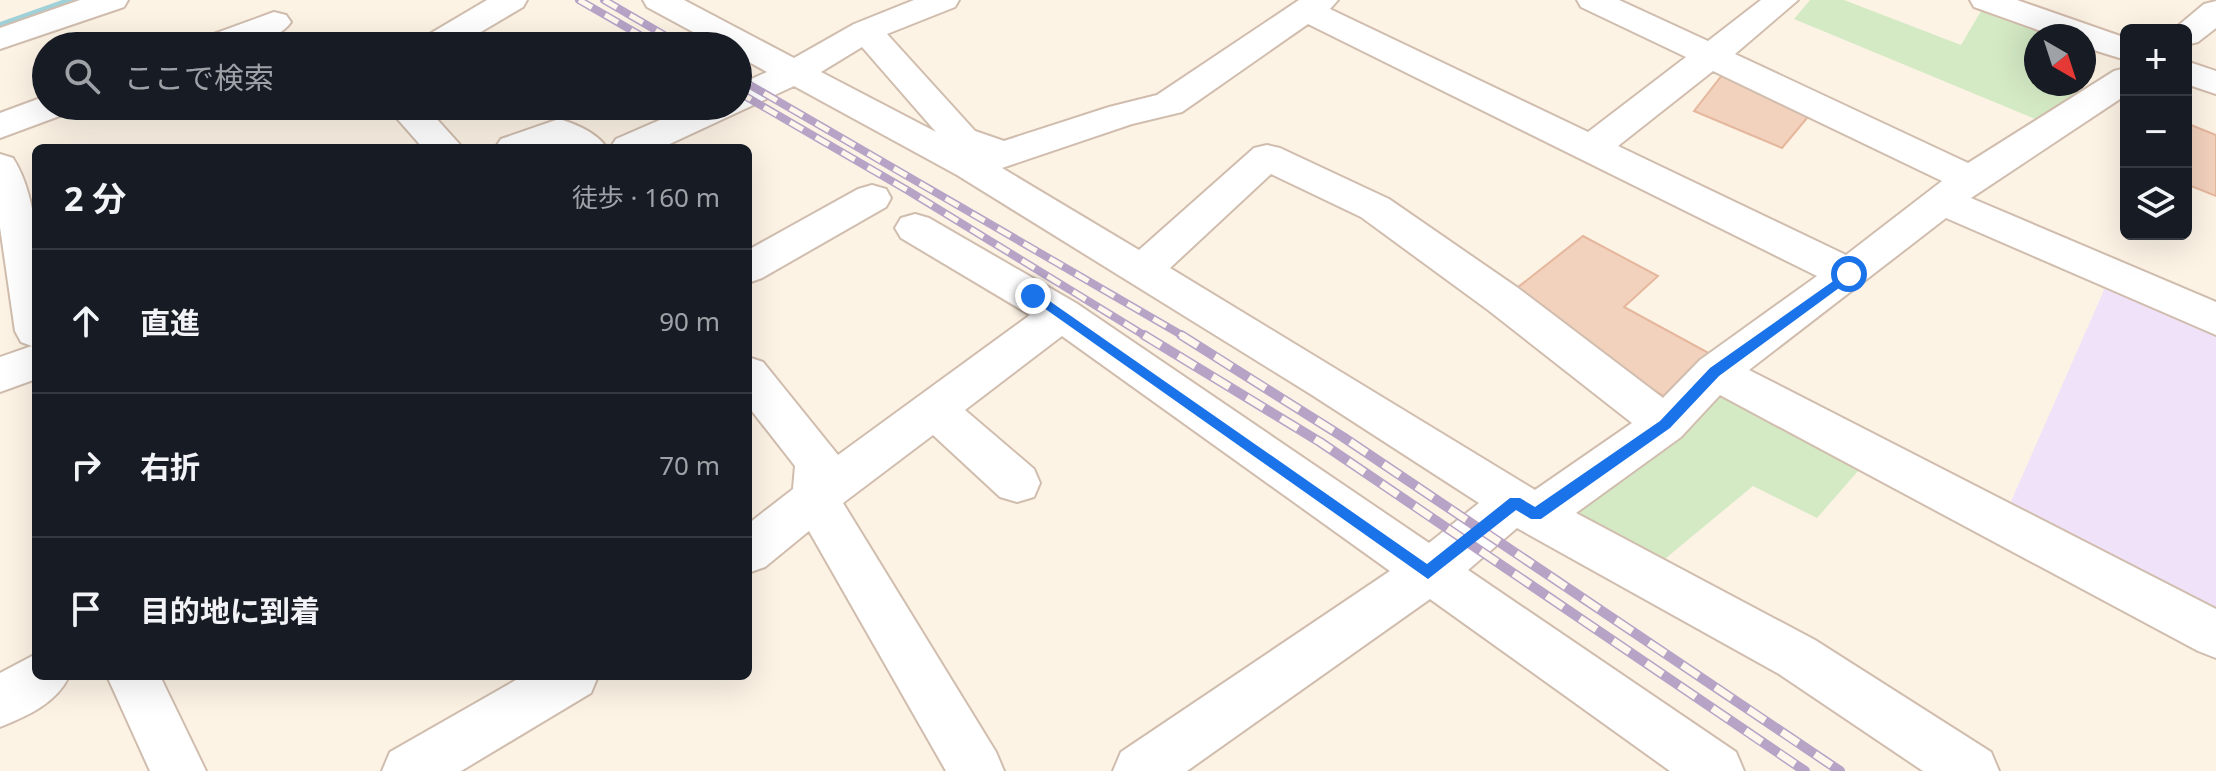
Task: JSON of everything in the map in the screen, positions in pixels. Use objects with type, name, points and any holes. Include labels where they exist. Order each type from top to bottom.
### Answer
[{"type":"street","points":[[0,39],[112,0]]},
{"type":"street","points":[[659,0],[718,32]]},
{"type":"street","points":[[752,92],[794,73],[866,31],[943,0]]},
{"type":"street","points":[[1593,0],[1709,55],[1956,190],[2216,319]]},
{"type":"street","points":[[1592,148],[1782,0]]},
{"type":"street","points":[[1986,0],[2120,48]]},
{"type":"street","points":[[463,32],[524,3]]},
{"type":"street","points":[[752,50],[794,73],[990,160],[1122,115],[1169,104],[1317,3],[1592,148],[1849,274]]},
{"type":"street","points":[[234,32],[267,11],[288,32]]},
{"type":"street","points":[[2192,30],[2216,11]]},
{"type":"street","points":[[866,31],[962,139],[1142,270],[1526,508],[1797,657],[1971,771]]},
{"type":"street","points":[[2192,74],[2216,83]]},
{"type":"street","points":[[1141,771],[1526,508],[1665,424],[1715,372],[1849,274],[1956,190],[2120,83]]},
{"type":"street","points":[[0,126],[32,114]]},
{"type":"street","points":[[417,120],[440,144]]},
{"type":"street","points":[[638,144],[692,120]]},
{"type":"street","points":[[525,144],[559,131],[581,144]]},
{"type":"street","points":[[1142,270],[1267,157],[1375,208],[1503,299],[1665,424]]},
{"type":"street","points":[[0,167],[23,237],[32,302]]},
{"type":"street","points":[[752,266],[872,198]]},
{"type":"street","points":[[915,228],[1061,314],[1428,573],[1716,771]]},
{"type":"street","points":[[752,549],[1061,314]]},
{"type":"street","points":[[0,375],[32,363]]},
{"type":"street","points":[[1715,372],[2216,635]]},
{"type":"street","points":[[752,379],[819,462],[815,498],[976,771]]},
{"type":"street","points":[[935,410],[1017,483]]},
{"type":"street","points":[[0,702],[36,680]]},
{"type":"street","points":[[135,680],[178,771]]},
{"type":"street","points":[[410,771],[565,680]]},
{"type":"shaded area","points":[[2111,274],[2216,319],[2216,638],[2002,522]]},
{"type":"green space","points":[[1810,0],[1844,0],[1961,45],[1981,11],[2024,25],[2024,96],[2084,96],[2093,100],[2052,126],[1794,19]]},
{"type":"green space","points":[[1709,378],[1859,470],[1817,518],[1753,486],[1660,563],[1555,501]]},
{"type":"building","points":[[1730,65],[1817,106],[1782,148],[1694,111]]},
{"type":"building","points":[[2192,125],[2216,135],[2216,196],[2192,186]]},
{"type":"building","points":[[1583,236],[1658,276],[1624,307],[1727,363],[1682,407],[1503,299]]},
{"type":"waterway","points":[[0,26],[72,0]]},
{"type":"railway","points":[[579,0],[635,32]]},
{"type":"railway","points":[[604,0],[659,32]]},
{"type":"railway","points":[[752,86],[1185,337]]},
{"type":"railway","points":[[752,100],[907,190],[1147,337]]},
{"type":"railway","points":[[1144,335],[1320,442],[1805,771]]},
{"type":"railway","points":[[1181,335],[1343,437],[1840,771]]},
{"type":"route","points":[[1033,296],[1428,573],[1515,502],[1536,515],[1665,424],[1715,372],[1849,274]]}]
